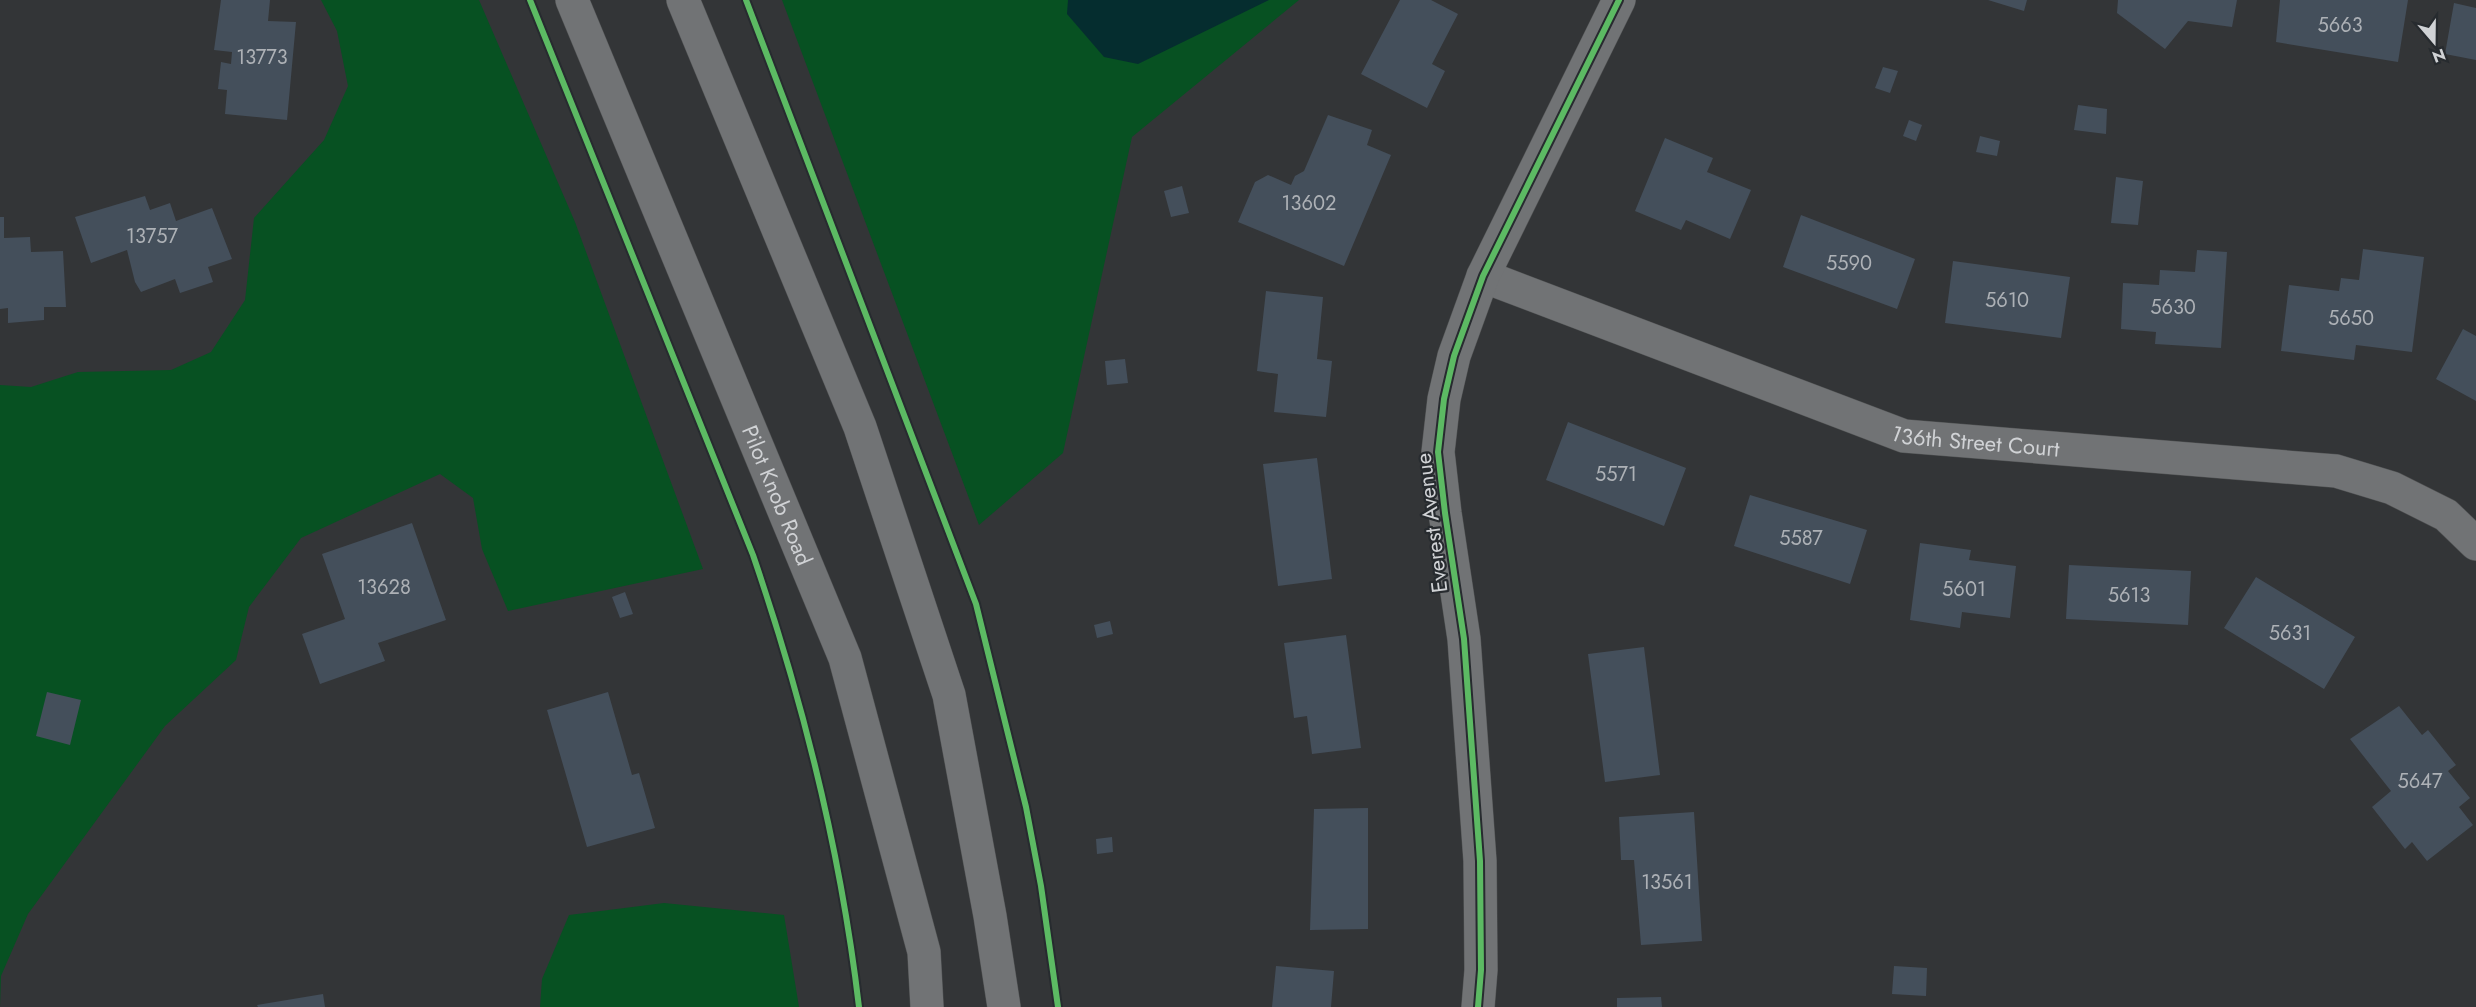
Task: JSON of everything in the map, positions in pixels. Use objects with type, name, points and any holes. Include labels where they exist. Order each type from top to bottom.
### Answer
[{"type":"main road","name":"Pilot Knob Road","points":[[572,0],[845,658],[924,952],[927,1007]]},
{"type":"main road","points":[[683,0],[860,427],[949,695],[990,916],[1004,1007]]},
{"type":"main road","name":"Everest Avenue","points":[[1478,1007],[1481,970],[1480,861],[1464,639],[1444,513],[1438,452],[1444,399],[1454,356],[1483,276],[1618,0]]},
{"type":"main road","name":"136th Street Court","points":[[1483,276],[1904,436],[2336,471],[2392,488],[2446,515],[2476,544]]},
{"type":"green space","points":[[321,0],[479,0],[575,222],[703,569],[508,611],[482,549],[473,498],[440,474],[301,538],[249,607],[236,660],[165,726],[28,914],[1,976],[0,1007],[0,385],[31,387],[78,372],[171,370],[211,352],[245,300],[254,218],[324,140],[348,86],[337,31]]},
{"type":"green space","points":[[782,0],[1299,0],[1132,137],[1063,453],[979,525]]},
{"type":"green space","points":[[664,903],[784,915],[799,1007],[540,1007],[542,979],[569,915]]},
{"type":"water","points":[[1068,0],[1269,0],[1138,64],[1104,57],[1067,14]]},
{"type":"building","points":[[221,0],[270,0],[268,21],[296,22],[287,120],[225,114],[227,90],[218,89],[221,62],[231,64],[232,52],[214,50]]},
{"type":"building","points":[[1400,0],[1431,0],[1458,14],[1432,64],[1445,71],[1427,108],[1361,74]]},
{"type":"building","points":[[1988,0],[2027,0],[2024,11]]},
{"type":"building","points":[[2118,0],[2237,0],[2232,27],[2188,21],[2165,49],[2117,13]]},
{"type":"building","points":[[2280,0],[2408,0],[2398,62],[2276,42]]},
{"type":"building","points":[[2454,3],[2476,8],[2476,60],[2445,54]]},
{"type":"building","points":[[1883,67],[1898,71],[1890,93],[1875,88]]},
{"type":"building","points":[[2078,105],[2107,109],[2106,134],[2074,130]]},
{"type":"building","points":[[1328,115],[1372,130],[1367,145],[1391,155],[1344,266],[1238,222],[1255,182],[1268,175],[1291,185],[1295,176],[1304,171]]},
{"type":"building","points":[[1909,120],[1922,125],[1916,141],[1903,136]]},
{"type":"building","points":[[1980,136],[2000,141],[1997,156],[1976,152]]},
{"type":"building","points":[[1665,138],[1713,158],[1707,172],[1751,190],[1730,239],[1686,220],[1681,230],[1635,211]]},
{"type":"building","points":[[2116,177],[2143,181],[2138,225],[2111,223]]},
{"type":"building","points":[[1182,186],[1189,213],[1171,217],[1164,191]]},
{"type":"building","points":[[145,196],[150,210],[170,203],[176,221],[212,208],[232,259],[208,267],[213,282],[180,293],[175,279],[141,292],[135,282],[127,250],[91,263],[75,217]]},
{"type":"building","points":[[1801,215],[1915,259],[1897,309],[1783,267]]},
{"type":"building","points":[[0,217],[4,217],[4,238],[30,237],[31,252],[63,251],[66,307],[44,307],[44,320],[8,323],[8,308],[0,309]]},
{"type":"building","points":[[2363,249],[2424,257],[2412,352],[2356,345],[2354,360],[2281,351],[2289,285],[2339,291],[2341,278],[2359,280]]},
{"type":"building","points":[[2197,250],[2227,252],[2221,348],[2155,344],[2156,332],[2121,329],[2123,283],[2159,285],[2160,270],[2195,272]]},
{"type":"building","points":[[1953,261],[2070,277],[2061,338],[1945,323]]},
{"type":"building","points":[[1266,291],[1323,297],[1317,359],[1332,361],[1326,417],[1274,412],[1278,374],[1257,371]]},
{"type":"building","points":[[2463,329],[2476,336],[2476,401],[2436,379]]},
{"type":"building","points":[[1125,359],[1128,383],[1107,385],[1105,361]]},
{"type":"building","points":[[1568,422],[1686,468],[1664,526],[1546,480]]},
{"type":"building","points":[[1317,458],[1332,579],[1278,586],[1263,464]]},
{"type":"building","points":[[1750,495],[1867,530],[1850,584],[1734,546]]},
{"type":"building","points":[[412,523],[446,620],[378,643],[385,661],[320,684],[302,634],[345,619],[322,554]]},
{"type":"building","points":[[1920,543],[1971,550],[1969,560],[2016,566],[2010,618],[1962,612],[1960,628],[1910,620]]},
{"type":"building","points":[[2069,565],[2191,571],[2188,625],[2066,619]]},
{"type":"building","points":[[2256,577],[2355,637],[2324,689],[2224,628]]},
{"type":"building","points":[[625,592],[633,614],[620,618],[612,597]]},
{"type":"building","points":[[1110,621],[1113,634],[1097,638],[1094,625]]},
{"type":"building","points":[[1346,635],[1361,748],[1312,754],[1307,716],[1294,718],[1284,643]]},
{"type":"building","points":[[1644,647],[1660,775],[1605,782],[1588,654]]},
{"type":"building","points":[[47,692],[81,700],[70,745],[36,736]]},
{"type":"building","points":[[608,692],[632,775],[639,773],[655,828],[587,847],[547,710]]},
{"type":"building","points":[[2399,706],[2422,735],[2428,730],[2456,765],[2448,771],[2470,798],[2459,807],[2473,825],[2427,861],[2412,842],[2405,849],[2372,807],[2391,791],[2350,739]]},
{"type":"building","points":[[1368,808],[1368,929],[1310,930],[1314,809]]},
{"type":"building","points":[[1694,812],[1702,941],[1641,945],[1634,860],[1621,860],[1619,817]]},
{"type":"building","points":[[1112,837],[1113,852],[1097,854],[1096,839]]},
{"type":"building","points":[[1276,966],[1334,971],[1331,1007],[1272,1007]]},
{"type":"building","points":[[1894,966],[1927,968],[1926,996],[1892,994]]},
{"type":"building","points":[[323,994],[325,1007],[258,1007],[257,1005]]},
{"type":"building","points":[[1661,997],[1662,1007],[1617,1007],[1617,998]]},
{"type":"cycle path","points":[[530,0],[753,555],[771,610],[804,722],[831,835],[859,1007]]},
{"type":"cycle path","points":[[746,0],[976,604],[1026,807],[1041,886],[1058,1007]]},
{"type":"cycle path","points":[[1478,1007],[1481,970],[1480,861],[1464,639],[1438,452],[1444,399],[1454,356],[1483,276],[1619,0]]}]
